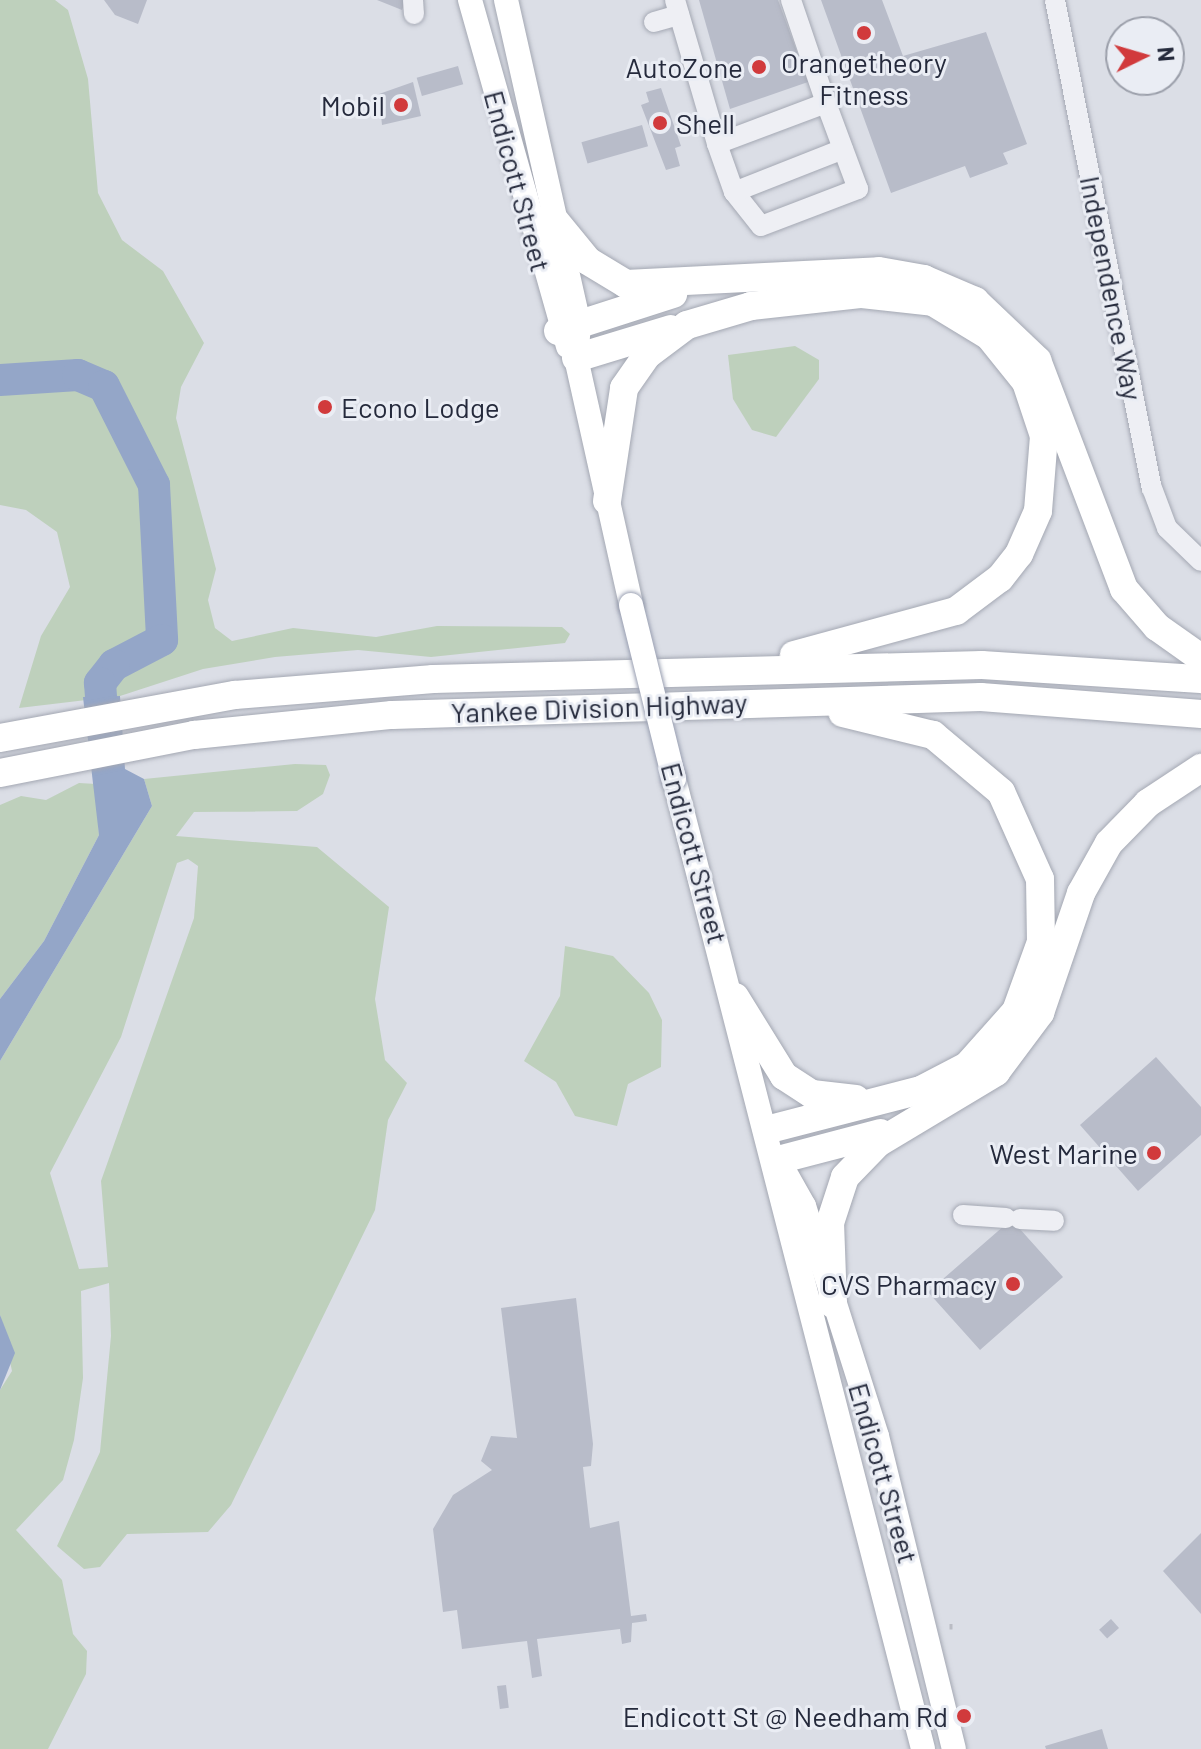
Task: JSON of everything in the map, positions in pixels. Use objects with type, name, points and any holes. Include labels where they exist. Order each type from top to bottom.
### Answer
[{"type":"highway","points":[[556,222],[605,275],[648,287],[879,271],[949,288],[999,318],[1052,391],[1124,589],[1157,627],[1201,658]]},
{"type":"highway","points":[[569,328],[705,285]]},
{"type":"highway","points":[[576,358],[687,325],[821,297],[933,302],[966,317],[1012,359],[1044,436],[1045,474],[1030,532],[1000,578],[977,598],[930,622],[744,667]]},
{"type":"highway","points":[[607,501],[624,388],[654,347],[687,325]]},
{"type":"highway","name":"Yankee Division Highway","points":[[0,738],[138,710],[372,682],[744,667],[1077,667],[1201,679]]},
{"type":"highway","name":"Yankee Division Highway","points":[[0,773],[144,743],[364,717],[751,702],[981,697],[1201,714]]},
{"type":"highway","points":[[751,702],[882,718],[933,735],[1001,792],[1033,853],[1043,908],[1026,991],[987,1051],[942,1082],[901,1096],[770,1129]]},
{"type":"highway","points":[[833,1304],[828,1251],[835,1201],[859,1159],[909,1125],[977,1088],[1013,1052],[1040,1013],[1081,893],[1109,843],[1148,803],[1201,768]]},
{"type":"highway","points":[[735,997],[763,1051],[799,1088],[834,1098],[901,1096]]},
{"type":"highway","points":[[778,1160],[909,1125]]},
{"type":"main road","name":"Endicott Street","points":[[470,0],[569,328],[631,605],[674,779],[778,1160],[780,1212],[923,1749]]},
{"type":"main road","name":"Endicott Street","points":[[506,0],[556,222],[569,328]]},
{"type":"main road","name":"Endicott Street","points":[[778,1160],[804,1206],[890,1483],[954,1749]]},
{"type":"street","points":[[654,22],[677,8],[734,192],[761,226],[858,189],[791,0]]},
{"type":"street","name":"Independence Way","points":[[1055,0],[1152,488],[1167,528],[1201,561]]},
{"type":"street","points":[[717,144],[826,103]]},
{"type":"street","points":[[734,192],[843,149]]},
{"type":"street","points":[[963,1215],[1054,1221]]},
{"type":"path","points":[[951,1623],[951,1629]]},
{"type":"green space","points":[[0,0],[55,0],[68,10],[88,79],[98,193],[122,240],[163,271],[204,343],[181,387],[176,418],[216,569],[208,600],[215,628],[232,641],[293,628],[376,637],[437,626],[562,627],[570,634],[565,643],[431,657],[358,650],[275,657],[203,669],[120,696],[19,708],[41,636],[70,587],[57,532],[26,510],[0,505]]},
{"type":"green space","points":[[795,346],[819,360],[819,379],[776,437],[752,430],[733,399],[728,355]]},
{"type":"green space","points":[[295,764],[326,765],[330,775],[323,794],[297,811],[194,812],[176,836],[317,847],[389,907],[375,999],[385,1060],[407,1083],[388,1120],[375,1210],[231,1505],[208,1532],[127,1534],[100,1567],[84,1569],[57,1546],[100,1452],[111,1336],[109,1283],[81,1291],[83,1378],[74,1440],[63,1480],[16,1530],[62,1580],[73,1634],[87,1651],[86,1674],[48,1749],[0,1749],[0,1390],[12,1371],[0,1315],[0,1061],[152,806],[144,779]],"holes":[[[188,859],[198,866],[194,918],[101,1181],[108,1267],[79,1269],[50,1173],[121,1037],[177,863]]]},
{"type":"green space","points":[[79,783],[96,784],[99,835],[44,941],[0,999],[0,805],[21,796],[46,800]]},
{"type":"green space","points":[[565,946],[613,956],[649,993],[662,1020],[661,1067],[628,1084],[617,1126],[575,1116],[556,1082],[524,1061],[560,996]]},
{"type":"water","points":[[120,696],[125,769],[144,779],[152,806],[0,1061],[0,999],[44,941],[99,835],[83,697]]},
{"type":"water","points":[[0,1315],[15,1353],[0,1390]]},
{"type":"building","points":[[104,0],[147,0],[138,24],[115,15]]},
{"type":"building","points":[[377,0],[406,0],[402,10]]},
{"type":"building","name":"AutoZone","points":[[699,0],[778,0],[808,82],[730,109]]},
{"type":"building","points":[[821,0],[882,0],[903,56],[986,32],[1027,144],[1003,153],[1008,164],[970,178],[965,166],[891,193]]},
{"type":"building","points":[[458,66],[463,84],[422,96],[417,78]]},
{"type":"building","points":[[413,82],[421,116],[382,125],[379,94]]},
{"type":"building","points":[[661,88],[681,146],[675,148],[680,166],[666,170],[641,105],[649,102],[646,92]]},
{"type":"building","points":[[642,125],[648,146],[588,164],[581,142]]},
{"type":"building","points":[[1156,1057],[1201,1107],[1201,1135],[1138,1191],[1080,1125]]},
{"type":"building","name":"CVS Pharmacy","points":[[1006,1211],[1020,1211],[1019,1228],[1063,1277],[980,1350],[928,1292],[1005,1225]]},
{"type":"building","points":[[576,1298],[593,1444],[591,1466],[583,1467],[590,1528],[619,1521],[631,1616],[646,1614],[647,1621],[632,1623],[631,1642],[622,1644],[620,1629],[537,1639],[542,1676],[532,1678],[527,1641],[462,1649],[457,1610],[443,1612],[433,1529],[453,1495],[492,1470],[481,1461],[491,1436],[517,1438],[501,1308]]},
{"type":"building","points":[[1201,1533],[1201,1614],[1163,1571]]},
{"type":"building","points":[[1111,1619],[1119,1628],[1107,1639],[1099,1630]]},
{"type":"building","points":[[506,1685],[509,1708],[500,1709],[497,1686]]},
{"type":"building","points":[[1102,1729],[1108,1749],[1046,1749],[1045,1746]]},
{"type":"waterway","points":[[0,380],[78,375],[104,386],[154,485],[162,640],[114,665],[100,683],[104,738]]},
{"type":"place","name":"Orangetheory Fitness","points":[[864,33]]},
{"type":"place","name":"AutoZone","points":[[759,67]]},
{"type":"place","name":"Mobil","points":[[401,105]]},
{"type":"place","name":"Shell","points":[[660,123]]},
{"type":"place","name":"Econo Lodge","points":[[325,407]]},
{"type":"place","name":"West Marine","points":[[1154,1153]]},
{"type":"place","name":"CVS Pharmacy","points":[[1013,1284]]},
{"type":"place","name":"Endicott St @ Needham Rd","points":[[964,1716]]}]
